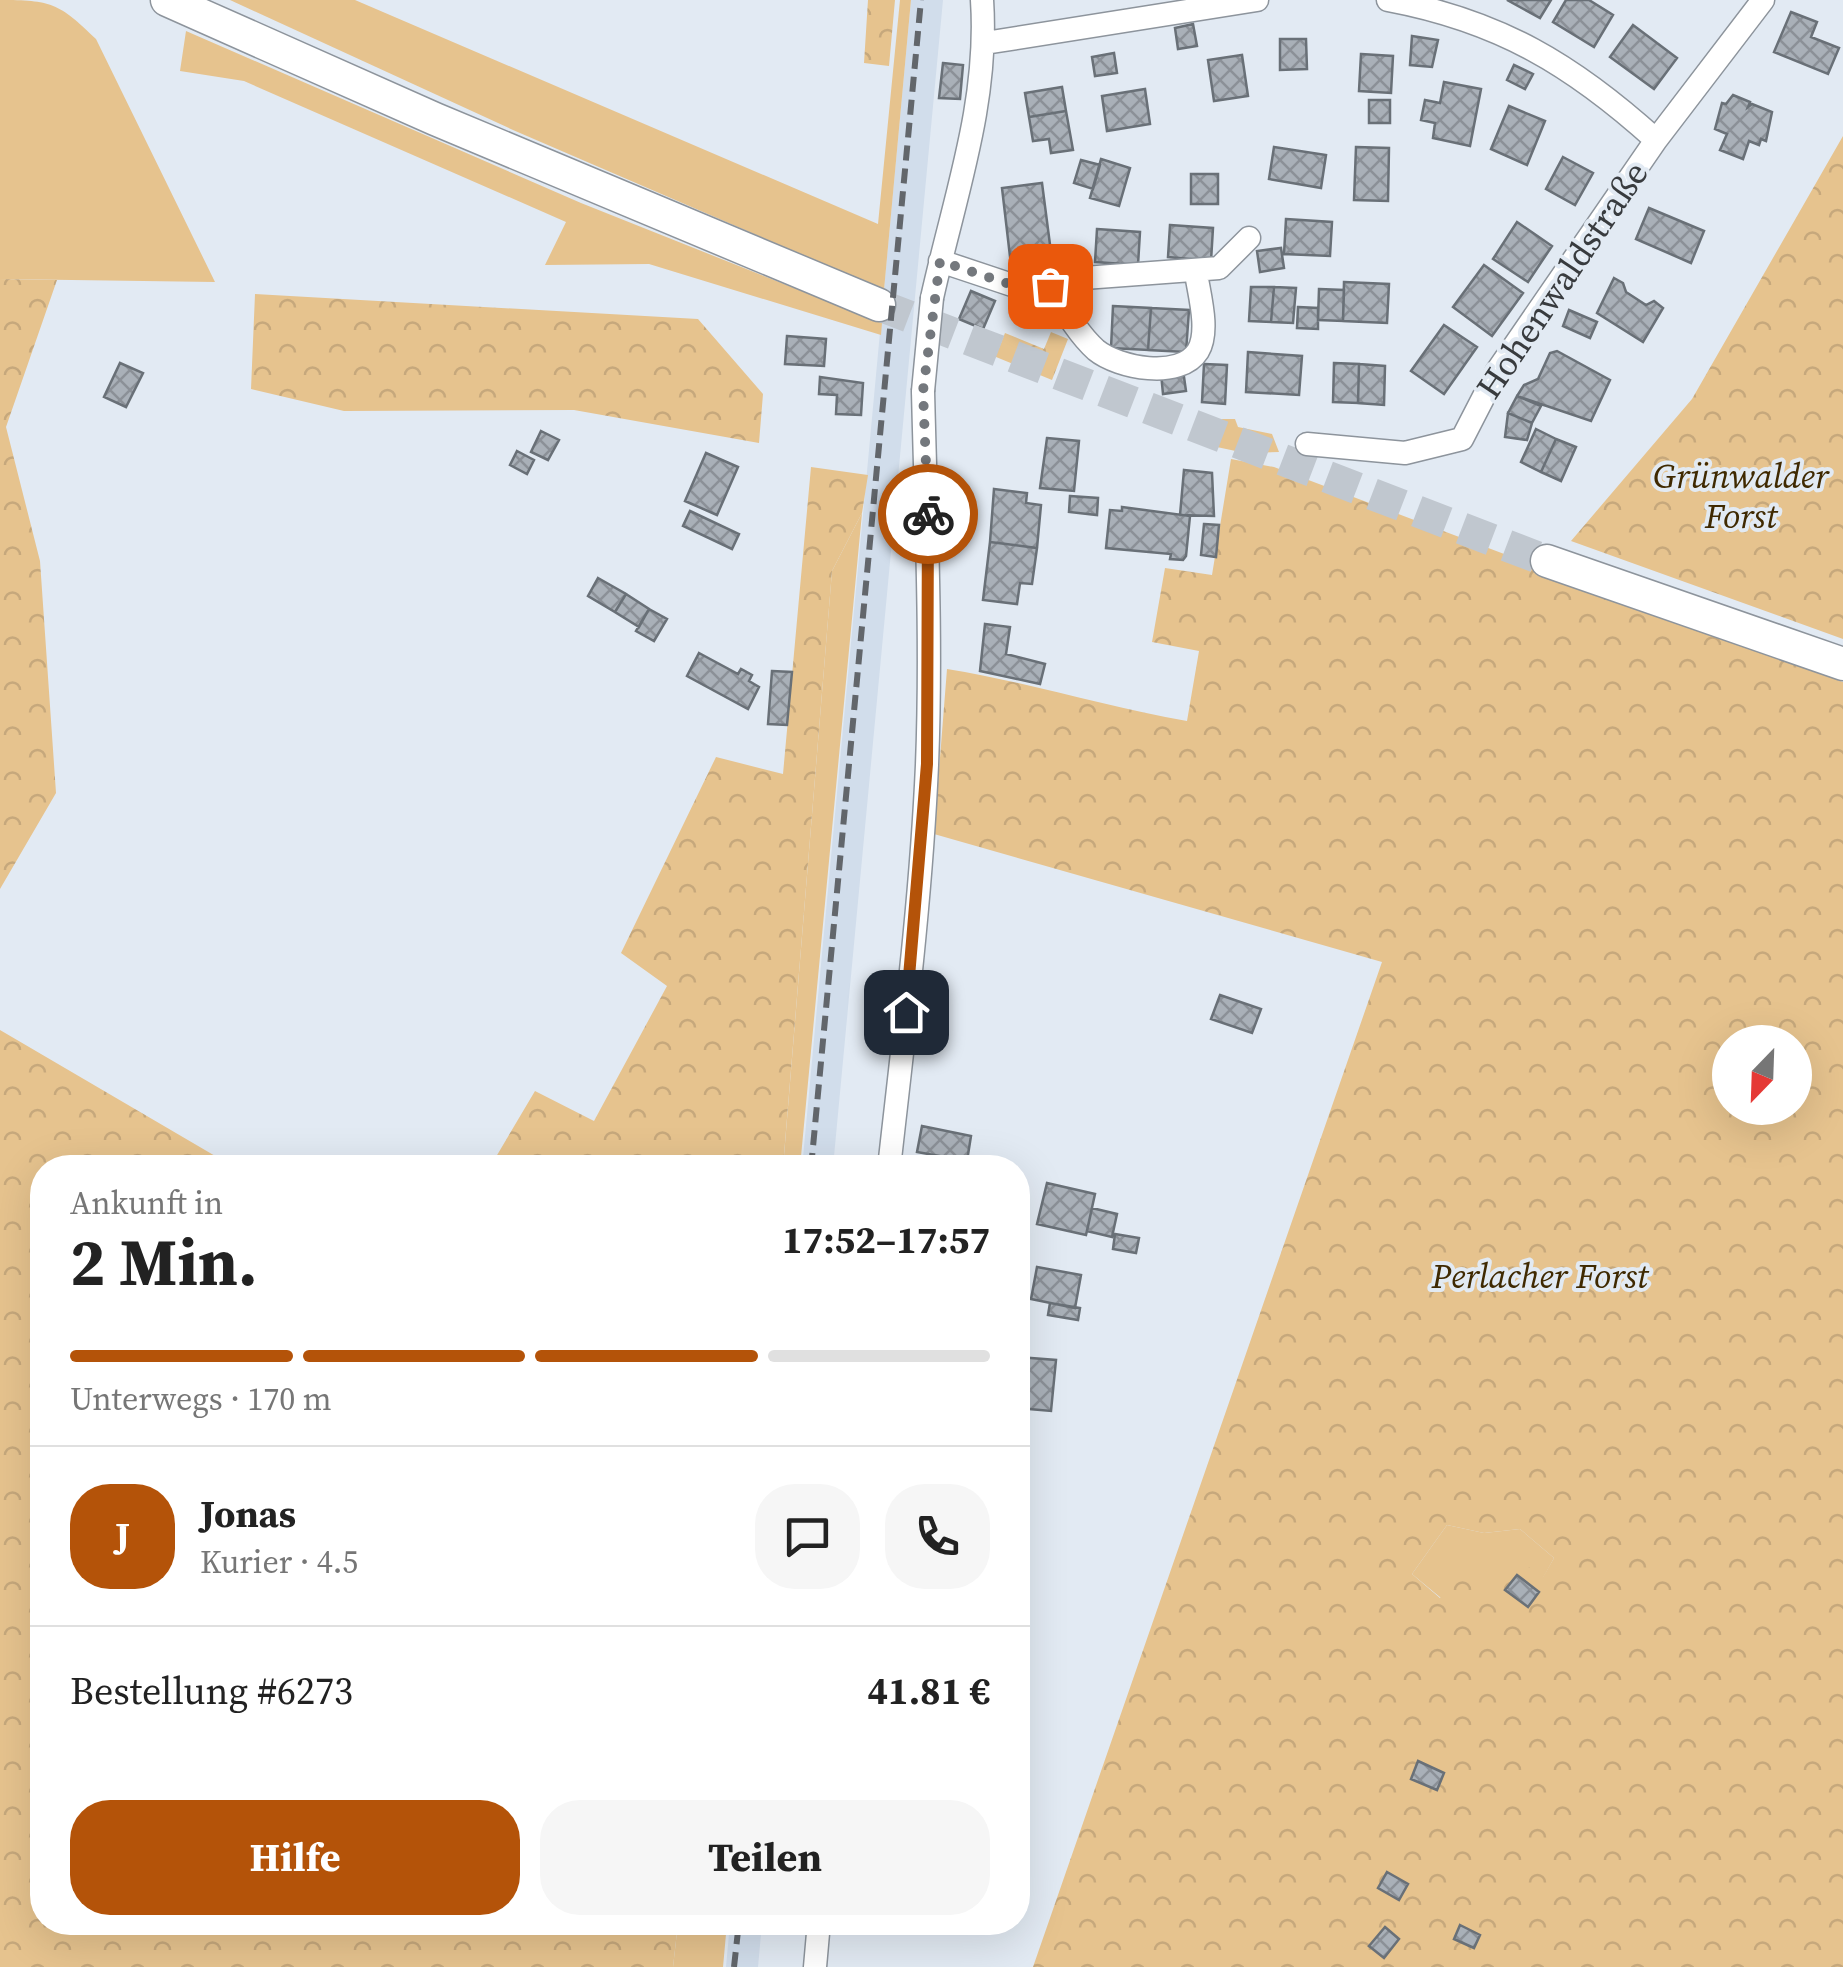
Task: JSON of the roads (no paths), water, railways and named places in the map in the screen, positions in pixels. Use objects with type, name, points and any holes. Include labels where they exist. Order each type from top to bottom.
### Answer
[{"type":"main road","points":[[167,0],[878,305]]},
{"type":"main road","points":[[1547,561],[1843,664]]},
{"type":"street","points":[[890,1155],[920,881],[927,764],[930,606],[923,391],[932,298],[980,104],[985,42],[982,0]]},
{"type":"street","points":[[985,42],[1257,0]]},
{"type":"street","points":[[1388,0],[1512,36],[1559,61],[1656,140]]},
{"type":"street","name":"Hohenwaldstraße","points":[[1307,444],[1405,452],[1462,438],[1484,390],[1656,140],[1763,0]]},
{"type":"street","points":[[940,261],[1012,285],[1050,286],[1084,278],[1196,273],[1220,268],[1249,238]]},
{"type":"street","points":[[1050,286],[1097,350],[1122,364],[1180,366],[1198,352],[1202,336],[1196,273]]},
{"type":"street","points":[[815,1967],[818,1935]]},
{"type":"tunnel","points":[[879,305],[1547,561]]},
{"type":"railway","points":[[812,1155],[921,0]]},
{"type":"railway","points":[[734,1967],[738,1935]]},
{"type":"park label","name":"Grünwalder Forst","points":[[1741,496]]},
{"type":"park label","name":"Perlacher Forst","points":[[1540,1276]]}]
